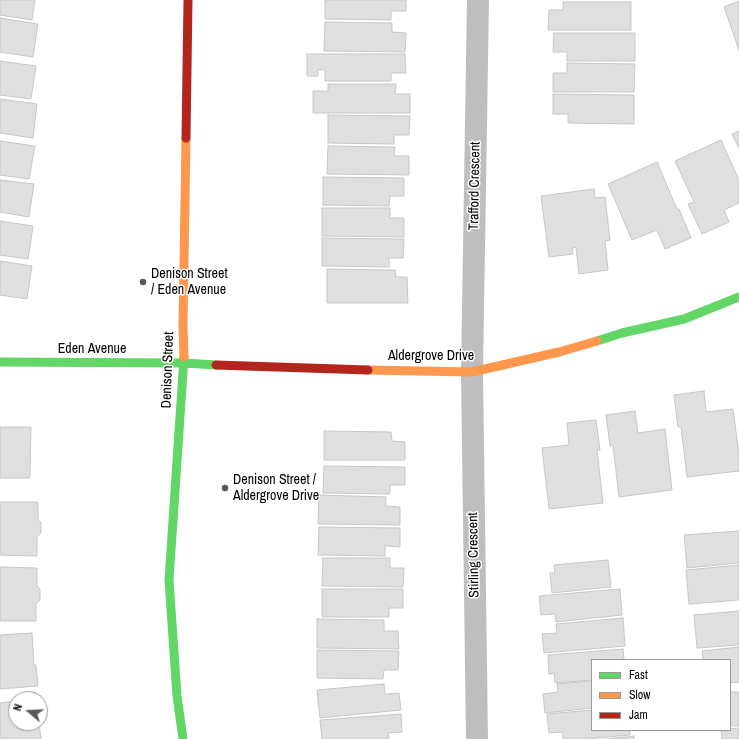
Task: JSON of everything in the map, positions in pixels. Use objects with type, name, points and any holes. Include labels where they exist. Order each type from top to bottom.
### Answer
[{"type":"street","name":"Denison Street","points":[[183,739],[177,696],[169,580],[184,363],[183,325],[188,0]]},
{"type":"street","name":"Trafford Crescent","points":[[472,372],[478,0]]},
{"type":"street","name":"Aldergrove Drive","points":[[184,363],[236,366],[472,372],[559,352],[622,333],[684,318],[739,297]]},
{"type":"street","name":"Eden Avenue","points":[[0,362],[184,363]]},
{"type":"street","name":"Stirling Crescent","points":[[472,372],[477,739]]},
{"type":"building","points":[[0,0],[35,0],[32,20],[0,15]]},
{"type":"building","points":[[325,0],[406,0],[406,11],[391,11],[391,20],[325,19]]},
{"type":"building","points":[[739,1],[739,50],[724,7]]},
{"type":"building","points":[[563,2],[631,2],[631,30],[548,30],[549,10],[563,10]]},
{"type":"building","points":[[0,18],[38,24],[33,57],[0,52]]},
{"type":"building","points":[[325,22],[392,23],[392,32],[406,33],[405,52],[324,51]]},
{"type":"building","points":[[554,33],[635,33],[635,61],[567,61],[567,52],[553,52]]},
{"type":"building","points":[[307,54],[405,54],[406,73],[391,73],[391,81],[325,81],[325,70],[318,70],[318,76],[307,76]]},
{"type":"building","points":[[0,61],[36,66],[31,99],[0,95]]},
{"type":"building","points":[[567,63],[635,64],[634,92],[553,92],[553,73],[567,73]]},
{"type":"building","points":[[328,84],[396,84],[395,94],[410,94],[410,113],[313,113],[313,91],[328,91]]},
{"type":"building","points":[[553,94],[634,95],[634,124],[568,123],[568,114],[553,114]]},
{"type":"building","points":[[0,99],[37,104],[33,138],[0,133]]},
{"type":"building","points":[[328,115],[410,116],[409,135],[394,135],[394,144],[328,143]]},
{"type":"building","points":[[739,131],[739,148],[732,134]]},
{"type":"building","points":[[721,140],[739,180],[739,203],[724,210],[729,222],[702,234],[688,204],[694,202],[675,161]]},
{"type":"building","points":[[0,141],[35,146],[29,179],[0,175]]},
{"type":"building","points":[[328,146],[395,147],[394,156],[409,156],[409,175],[327,174]]},
{"type":"building","points":[[657,162],[691,238],[665,249],[657,230],[632,240],[608,184]]},
{"type":"building","points":[[323,177],[404,178],[404,196],[390,196],[389,206],[323,205]]},
{"type":"building","points":[[0,180],[34,184],[29,217],[0,212]]},
{"type":"building","points":[[594,189],[595,198],[605,197],[610,240],[605,241],[608,270],[579,274],[576,247],[572,248],[573,254],[549,257],[541,196]]},
{"type":"building","points":[[322,208],[390,208],[390,218],[404,218],[404,237],[322,236]]},
{"type":"building","points":[[0,221],[33,226],[28,259],[0,255]]},
{"type":"building","points":[[322,238],[404,239],[403,258],[389,258],[389,267],[322,266]]},
{"type":"building","points":[[0,261],[32,266],[27,299],[0,295]]},
{"type":"building","points":[[327,269],[395,270],[396,277],[407,277],[408,303],[327,303]]},
{"type":"building","points":[[704,391],[706,412],[733,409],[739,454],[739,471],[687,477],[681,427],[678,427],[674,395]]},
{"type":"building","points":[[635,411],[638,433],[665,429],[672,490],[619,497],[613,445],[610,446],[606,415]]},
{"type":"building","points":[[596,420],[600,450],[597,450],[603,503],[549,509],[542,448],[569,445],[567,423]]},
{"type":"building","points":[[0,427],[31,427],[30,478],[0,478]]},
{"type":"building","points":[[324,431],[391,432],[392,441],[405,442],[405,460],[324,460]]},
{"type":"building","points":[[324,466],[405,467],[405,485],[390,485],[390,494],[323,493]]},
{"type":"building","points":[[319,495],[386,497],[386,506],[400,507],[400,525],[318,524]]},
{"type":"building","points":[[0,502],[38,502],[38,519],[41,522],[41,533],[37,537],[37,556],[0,555]]},
{"type":"building","points":[[319,527],[400,528],[400,547],[385,546],[385,556],[318,555]]},
{"type":"building","points":[[739,531],[739,563],[687,568],[684,535]]},
{"type":"building","points":[[323,558],[390,558],[390,568],[404,568],[403,587],[322,586]]},
{"type":"building","points":[[608,560],[611,587],[552,593],[550,573],[555,573],[554,565]]},
{"type":"building","points":[[739,565],[739,600],[689,604],[686,570]]},
{"type":"building","points":[[0,567],[37,568],[37,586],[40,589],[40,600],[36,604],[36,621],[0,621]]},
{"type":"building","points":[[322,589],[403,589],[403,608],[389,608],[389,617],[322,617]]},
{"type":"building","points":[[620,589],[622,615],[556,622],[555,614],[541,615],[539,596]]},
{"type":"building","points":[[739,611],[739,645],[697,648],[694,615]]},
{"type":"building","points":[[623,618],[625,646],[544,653],[542,634],[557,633],[556,624]]},
{"type":"building","points":[[317,619],[384,620],[384,631],[398,631],[399,649],[317,648]]},
{"type":"building","points":[[32,633],[34,665],[36,665],[38,686],[0,689],[0,635]]},
{"type":"building","points":[[739,647],[739,682],[731,683],[731,659],[703,659],[702,651]]},
{"type":"building","points":[[623,649],[624,659],[591,659],[591,680],[555,683],[554,673],[549,674],[548,655]]},
{"type":"building","points":[[317,650],[399,651],[398,670],[384,670],[383,679],[317,678]]},
{"type":"building","points":[[591,681],[591,708],[545,713],[543,694],[558,692],[557,684]]},
{"type":"building","points":[[384,684],[385,694],[399,693],[401,710],[320,718],[317,690]]},
{"type":"building","points":[[731,692],[739,692],[739,726],[731,726]]},
{"type":"building","points":[[8,702],[8,731],[40,731],[41,739],[0,739],[0,703]]},
{"type":"building","points":[[591,710],[591,731],[630,731],[630,735],[586,739],[563,739],[563,732],[549,733],[547,714]]},
{"type":"building","points":[[401,714],[402,732],[388,733],[389,739],[322,739],[320,720]]},
{"type":"building","points":[[739,728],[739,739],[722,739],[721,731],[731,731],[731,729]]},
{"type":"building","points":[[634,736],[634,739],[606,739]]},
{"type":"traffic: fast","points":[[597,341],[622,333],[684,319],[739,297]]},
{"type":"traffic: fast","points":[[183,739],[177,696],[169,580],[184,357]]},
{"type":"traffic: fast","points":[[0,362],[184,363],[216,365]]},
{"type":"traffic: slow","points":[[184,357],[183,325],[186,138]]},
{"type":"traffic: slow","points":[[368,370],[472,372],[559,352],[597,341]]},
{"type":"traffic: jam","points":[[186,138],[188,0]]},
{"type":"traffic: jam","points":[[216,365],[368,370]]},
{"type":"place","name":"Denison Street / Eden Avenue","points":[[143,282]]},
{"type":"place","name":"Denison Street / Aldergrove Drive","points":[[225,488]]}]
